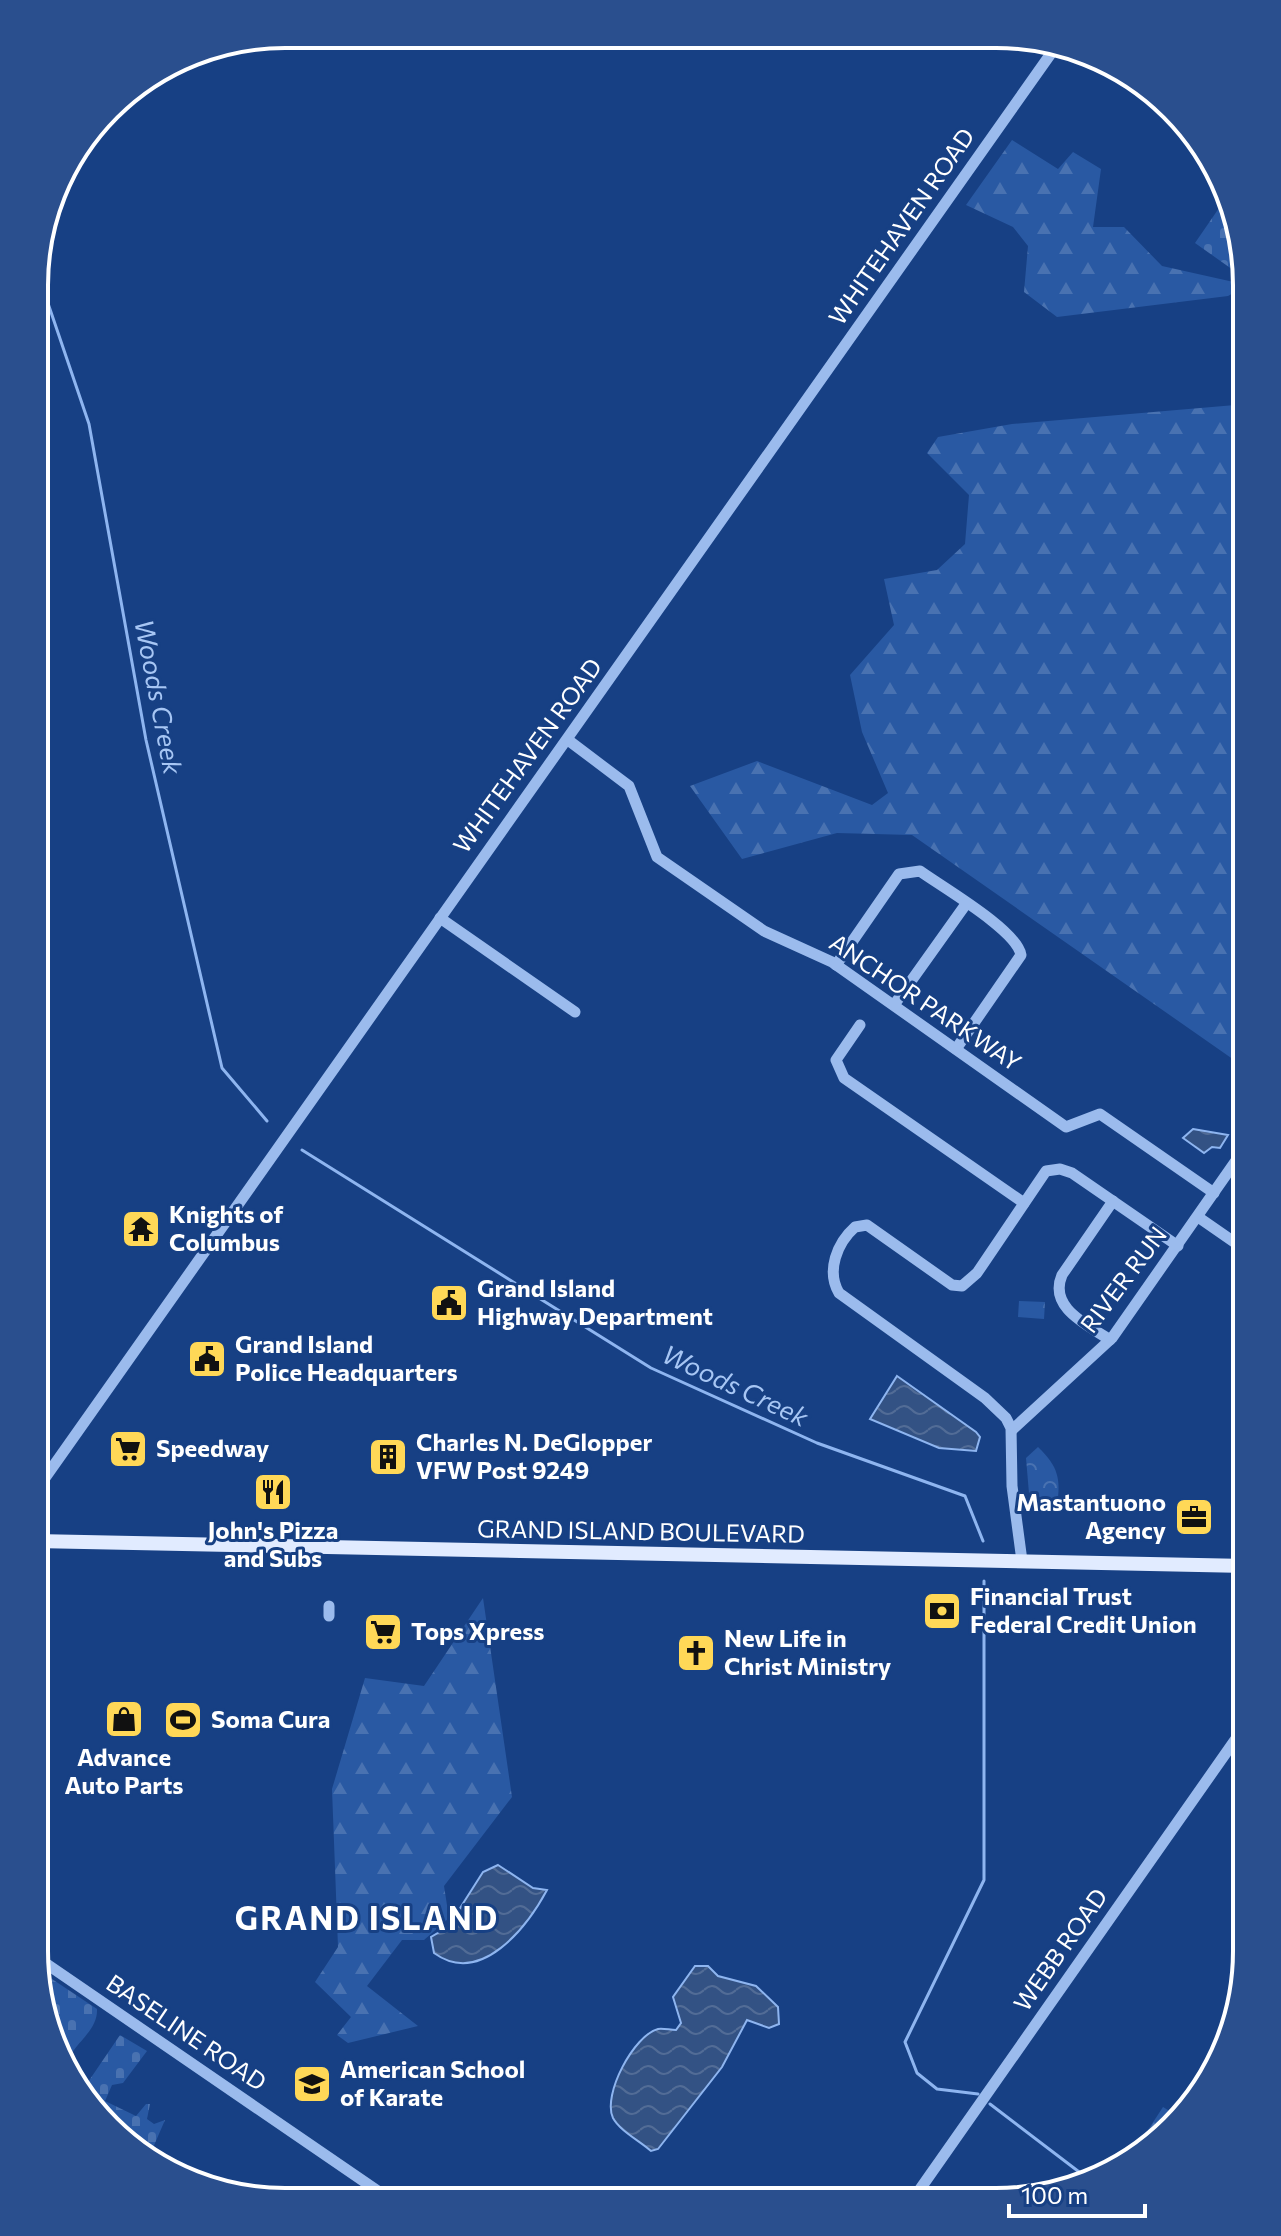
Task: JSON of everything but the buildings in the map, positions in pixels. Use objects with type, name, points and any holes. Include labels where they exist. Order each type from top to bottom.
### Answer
[{"type":"main road","name":"GRAND ISLAND BOULEVARD","points":[[48,1541],[1232,1566]]},
{"type":"street","name":"WHITEHAVEN ROAD","points":[[48,1474],[1050,55]]},
{"type":"street","name":"ANCHOR PARKWAY","points":[[568,740],[629,786],[657,857],[764,931],[836,965],[1066,1127],[1100,1114],[1214,1193]]},
{"type":"street","points":[[836,965],[899,874],[920,871],[1015,941],[1021,955],[956,1049]]},
{"type":"street","points":[[894,1005],[966,904]]},
{"type":"street","points":[[440,918],[575,1012]]},
{"type":"street","points":[[860,1025],[836,1060],[844,1078],[1024,1203]]},
{"type":"street","name":"RIVER RUN","points":[[1012,1430],[1110,1340],[1232,1166]]},
{"type":"street","points":[[1022,1561],[1012,1486],[1012,1430],[996,1406],[839,1293],[834,1276],[840,1244],[855,1227],[867,1225],[952,1285],[962,1286],[977,1273],[1046,1171],[1055,1168],[1072,1173],[1178,1246]]},
{"type":"street","points":[[1110,1340],[1066,1309],[1058,1288],[1062,1275],[1113,1201]]},
{"type":"street","name":"RIVER RUN","points":[[1198,1217],[1232,1241]]},
{"type":"street","name":"WEBB ROAD","points":[[921,2188],[1232,1744]]},
{"type":"street","name":"BASELINE ROAD","points":[[49,1966],[373,2188]]},
{"type":"green space","points":[[1012,140],[1058,169],[1073,152],[1101,169],[1093,227],[1124,227],[1162,266],[1233,282],[1233,293],[1057,317],[1024,292],[1028,246],[1013,227],[966,205]]},
{"type":"green space","points":[[1219,207],[1232,269],[1195,243]]},
{"type":"green space","points":[[1233,405],[1233,1059],[912,835],[837,833],[742,859],[690,786],[757,761],[872,805],[888,793],[862,732],[850,675],[894,625],[884,579],[937,570],[965,544],[969,495],[927,453],[938,437],[1012,424]]},
{"type":"green space","points":[[1019,1301],[1045,1302],[1044,1319],[1018,1317]]},
{"type":"green space","points":[[1038,1447],[1050,1460],[1056,1473],[1059,1488],[1057,1505],[1030,1505],[1026,1458]]},
{"type":"green space","points":[[483,1598],[512,1797],[444,1886],[449,1918],[424,1940],[402,1940],[367,1986],[418,2026],[348,2043],[337,2035],[351,2017],[315,1982],[338,1947],[332,1789],[365,1678],[424,1686]]},
{"type":"green space","points":[[50,1978],[97,2009],[93,2026],[71,2054],[61,2027]]},
{"type":"green space","points":[[120,2035],[147,2051],[123,2083],[112,2085],[105,2101],[136,2116],[146,2104],[150,2104],[147,2119],[154,2124],[165,2120],[153,2147],[117,2119],[88,2082]]},
{"type":"green space","points":[[1163,2107],[1170,2111],[1149,2131]]},
{"type":"water","points":[[1193,1129],[1228,1135],[1220,1148],[1212,1147],[1204,1153],[1183,1138]]},
{"type":"water","points":[[897,1376],[976,1432],[980,1437],[976,1451],[939,1448],[870,1419]]},
{"type":"water","points":[[498,1865],[533,1888],[547,1890],[528,1920],[501,1948],[485,1958],[469,1963],[452,1962],[434,1953],[431,1937],[448,1927],[483,1872]]},
{"type":"water","points":[[695,1966],[708,1966],[718,1976],[756,1986],[778,2007],[779,2024],[769,2028],[747,2020],[722,2067],[658,2149],[651,2151],[616,2123],[611,2108],[612,2095],[622,2067],[639,2042],[658,2029],[676,2030],[681,2023],[673,1997]]},
{"type":"waterway","name":"Woods Creek","points":[[48,303],[89,424],[146,740],[222,1068],[267,1121]]},
{"type":"waterway","name":"Woods Creek","points":[[302,1150],[651,1368],[817,1443],[965,1496],[983,1541]]},
{"type":"waterway","name":"Woods Creek","points":[[978,2094],[937,2089],[917,2073],[905,2042],[984,1880],[984,1581]]},
{"type":"waterway","name":"Woods Creek","points":[[990,2104],[1080,2172]]},
{"type":"place","name":"Knights of Columbus","points":[[141,1229]]},
{"type":"place","name":"Grand Island Highway Department","points":[[449,1303]]},
{"type":"place","name":"Grand Island Police Headquarters","points":[[207,1359]]},
{"type":"place","name":"Speedway","points":[[128,1449]]},
{"type":"place","name":"Charles N. DeGlopper VFW Post 9249","points":[[388,1457]]},
{"type":"place","name":"John's Pizza and Subs","points":[[273,1492]]},
{"type":"place","name":"Mastantuono Agency","points":[[1194,1517]]},
{"type":"place","name":"Financial Trust Federal Credit Union","points":[[942,1611]]},
{"type":"place","name":"Tops Xpress","points":[[383,1632]]},
{"type":"place","name":"New Life in Christ Ministry","points":[[696,1653]]},
{"type":"place","name":"Advance Auto Parts","points":[[124,1719]]},
{"type":"place","name":"Soma Cura","points":[[183,1720]]},
{"type":"place","name":"American School of Karate","points":[[312,2084]]},
{"type":"district","name":"GRAND ISLAND","points":[[367,1919]]}]
